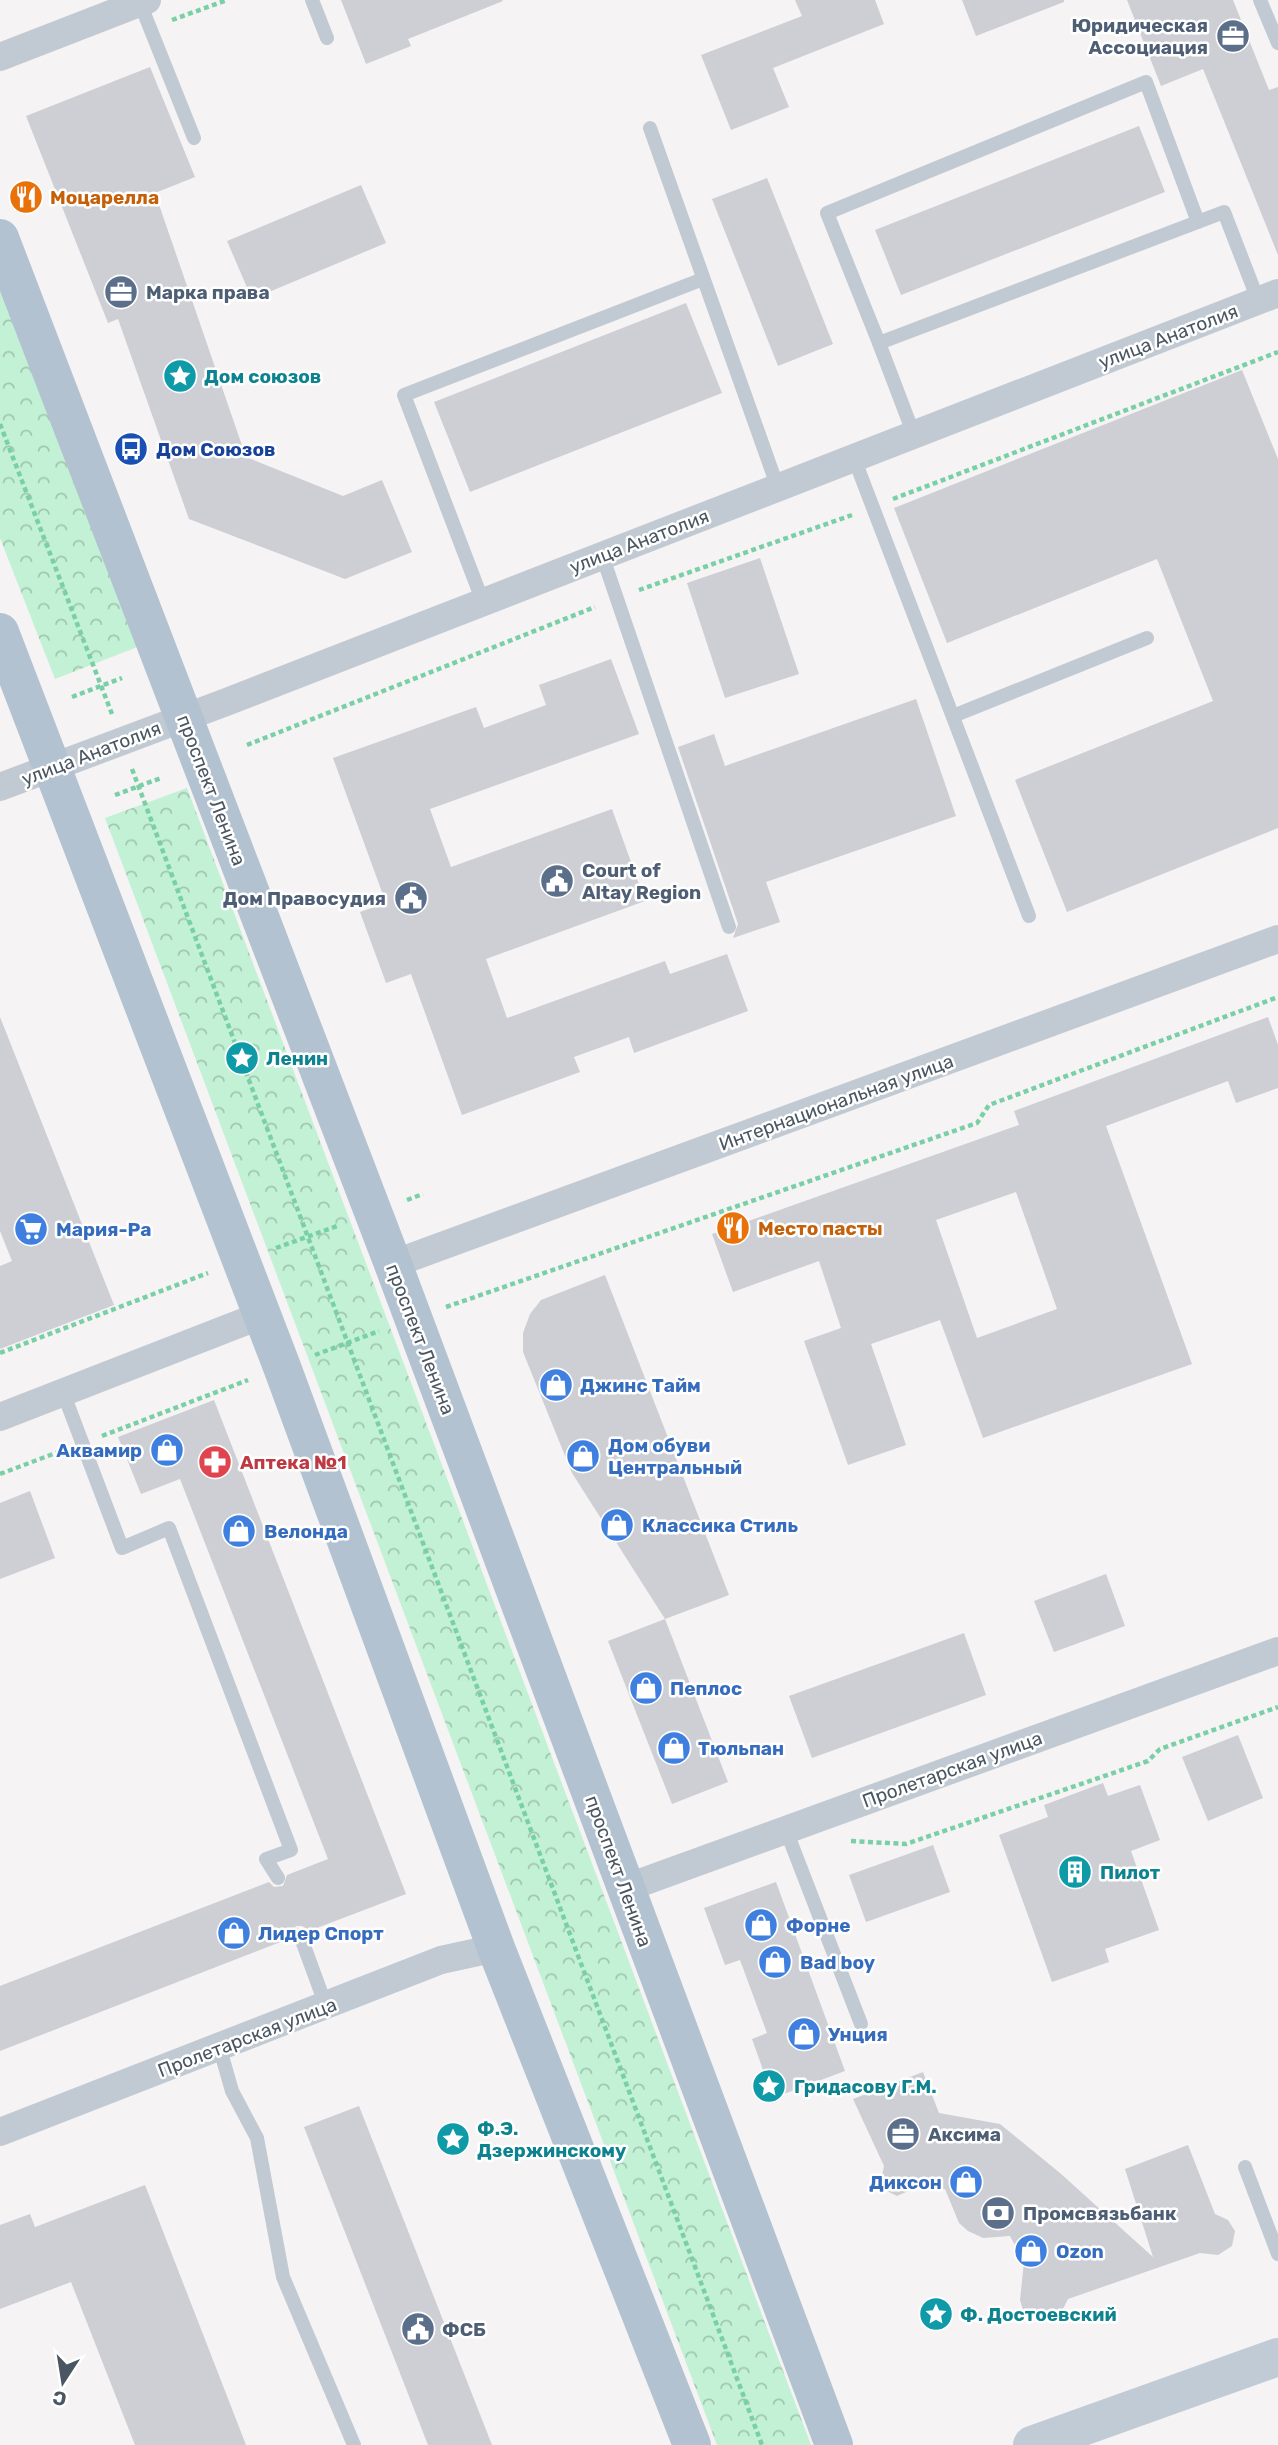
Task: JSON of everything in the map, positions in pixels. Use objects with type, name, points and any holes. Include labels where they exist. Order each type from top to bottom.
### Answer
[{"type":"main road","name":"проспект Ленина","points":[[0,237],[414,1319],[834,2445]]},
{"type":"main road","points":[[0,632],[282,1367],[496,1948],[692,2445]]},
{"type":"main road","points":[[1032,2445],[1278,2357]]},
{"type":"street","points":[[0,57],[144,1]]},
{"type":"street","name":"улица Анатолия","points":[[1,787],[1268,296]]},
{"type":"street","name":"Интернациональная улица","points":[[393,1264],[1278,939]]},
{"type":"street","points":[[0,1418],[262,1315]]},
{"type":"street","name":"Пролетарская улица","points":[[626,1888],[1278,1651]]},
{"type":"street","name":"Пролетарская улица","points":[[0,2132],[219,2049],[441,1960],[496,1948]]},
{"type":"lane","points":[[312,0],[327,38]]},
{"type":"lane","points":[[1260,0],[1278,43]]},
{"type":"lane","points":[[144,1],[194,138]]},
{"type":"lane","points":[[914,435],[827,213],[1146,82],[1198,222]]},
{"type":"lane","points":[[650,128],[778,488]]},
{"type":"lane","points":[[879,343],[1224,212],[1268,296]]},
{"type":"lane","points":[[483,602],[404,396],[703,279]]},
{"type":"lane","points":[[854,458],[1029,915]]},
{"type":"lane","points":[[602,555],[729,927]]},
{"type":"lane","points":[[953,716],[1147,638]]},
{"type":"lane","points":[[63,1392],[122,1548],[169,1528],[290,1850],[266,1859],[278,1878]]},
{"type":"lane","points":[[786,1830],[861,2024]]},
{"type":"lane","points":[[300,1935],[326,2006]]},
{"type":"lane","points":[[219,2049],[233,2091],[257,2138],[284,2277],[354,2445]]},
{"type":"lane","points":[[1245,2167],[1278,2254]]},
{"type":"path","points":[[247,745],[617,598],[873,507],[1278,352]]},
{"type":"path","points":[[0,424],[139,786],[762,2445]]},
{"type":"path","points":[[72,697],[122,678]]},
{"type":"path","points":[[115,795],[161,778]]},
{"type":"path","points":[[0,1474],[414,1319],[977,1123],[989,1105],[1278,997]]},
{"type":"path","points":[[0,1353],[422,1194]]},
{"type":"path","points":[[849,1841],[906,1844],[1148,1761],[1160,1749],[1278,1707]]},
{"type":"green space","points":[[0,286],[140,646],[55,679],[0,538]]},
{"type":"green space","points":[[187,788],[811,2445],[717,2445],[105,818]]},
{"type":"building","points":[[341,0],[503,1],[408,39],[411,46],[366,64]]},
{"type":"building","points":[[795,0],[875,0],[884,24],[773,68],[789,107],[731,130],[701,55],[802,16]]},
{"type":"building","points":[[962,0],[1064,0],[1064,2],[976,36]]},
{"type":"building","points":[[1127,0],[1233,0],[1269,90],[1278,87],[1278,255],[1203,69],[1161,86]]},
{"type":"building","points":[[150,67],[195,177],[155,193],[246,457],[343,496],[382,480],[412,552],[345,579],[189,519],[118,319],[108,323],[26,116]]},
{"type":"building","points":[[1139,126],[1165,192],[901,295],[875,230]]},
{"type":"building","points":[[767,178],[833,344],[778,366],[712,199]]},
{"type":"building","points":[[361,185],[386,243],[252,299],[227,241]]},
{"type":"building","points":[[686,303],[722,393],[470,492],[434,402]]},
{"type":"building","points":[[1242,370],[1278,459],[1278,828],[1067,912],[1015,780],[1213,701],[1157,559],[947,643],[894,508]]},
{"type":"building","points":[[760,558],[799,674],[725,698],[687,583]]},
{"type":"building","name":"Court of Altay Region","points":[[611,659],[639,734],[430,809],[451,867],[612,809],[645,901],[486,959],[507,1018],[665,961],[670,974],[727,954],[748,1011],[634,1053],[629,1037],[574,1057],[580,1072],[462,1115],[411,974],[386,983],[360,912],[386,903],[333,758],[476,707],[484,728],[546,705],[539,685]]},
{"type":"building","points":[[916,699],[956,816],[766,882],[780,922],[733,938],[738,924],[678,747],[714,734],[725,766]]},
{"type":"building","points":[[0,1017],[114,1305],[0,1349],[0,1266],[12,1261],[0,1231]]},
{"type":"building","points":[[1268,1017],[1278,1045],[1278,1088],[1236,1103],[1228,1081],[1106,1126],[1192,1364],[983,1438],[940,1320],[871,1344],[906,1445],[848,1465],[804,1341],[841,1328],[819,1261],[733,1292],[712,1234],[1019,1125],[1014,1111]],"holes":[[[1016,1192],[1057,1309],[977,1338],[936,1220]]]},
{"type":"building","points":[[605,1275],[729,1595],[665,1619],[572,1473],[523,1352],[523,1333],[530,1314],[541,1300]]},
{"type":"building","points":[[214,1400],[406,1894],[309,1931],[302,1926],[296,1926],[291,1938],[0,2051],[0,1986],[269,1882],[274,1887],[283,1886],[287,1875],[328,1859],[180,1479],[141,1494],[118,1437]]},
{"type":"building","points":[[30,1491],[55,1558],[0,1579],[0,1503]]},
{"type":"building","points":[[1106,1574],[1125,1626],[1054,1652],[1034,1601]]},
{"type":"building","points":[[665,1619],[728,1782],[672,1804],[608,1641]]},
{"type":"building","points":[[964,1633],[986,1695],[812,1758],[789,1696]]},
{"type":"building","points":[[1238,1735],[1263,1798],[1208,1821],[1182,1757]]},
{"type":"building","name":"Пилот","points":[[1103,1783],[1108,1796],[1140,1785],[1160,1840],[1131,1851],[1159,1930],[1105,1949],[1109,1962],[1052,1982],[999,1835],[1048,1817],[1044,1805]]},
{"type":"building","points":[[933,1845],[950,1892],[866,1922],[849,1875]]},
{"type":"building","points":[[776,1882],[845,2071],[773,2098],[752,2039],[767,2033],[740,1960],[725,1965],[704,1908]]},
{"type":"building","points":[[923,2072],[939,2113],[1000,2124],[1060,2173],[1153,2257],[1125,2169],[1188,2145],[1215,2214],[1228,2220],[1235,2231],[1232,2246],[1218,2255],[1200,2253],[1068,2299],[1062,2311],[1051,2321],[1037,2322],[1024,2313],[1020,2300],[1024,2262],[1010,2236],[983,2238],[968,2231],[959,2223],[945,2189],[913,2189],[897,2196],[887,2191],[881,2181],[884,2166],[853,2099]]},
{"type":"building","name":"ФСБ","points":[[359,2106],[492,2445],[428,2445],[304,2127]]},
{"type":"building","points":[[145,2185],[246,2445],[135,2445],[71,2282],[0,2309],[0,2225],[30,2214],[35,2227]]},
{"type":"place","name":"Юридическая Ассоциация","points":[[1233,36]]},
{"type":"place","name":"Моцарелла","points":[[26,197]]},
{"type":"place","name":"Марка права","points":[[121,292]]},
{"type":"place","name":"Дом союзов","points":[[180,376]]},
{"type":"place","name":"Дом Союзов","points":[[131,449]]},
{"type":"place","name":"Court of Altay Region","points":[[557,881]]},
{"type":"place","name":"Дом Правосудия","points":[[411,898]]},
{"type":"place","name":"Ленин","points":[[242,1058]]},
{"type":"place","name":"Место пасты","points":[[733,1228]]},
{"type":"place","name":"Мария-Ра","points":[[31,1229]]},
{"type":"place","name":"Джинс Тайм","points":[[556,1385]]},
{"type":"place","name":"Аквамир","points":[[167,1450]]},
{"type":"place","name":"Дом обуви Центральный","points":[[583,1456]]},
{"type":"place","name":"Аптека №1","points":[[215,1462]]},
{"type":"place","name":"Классика Стиль","points":[[617,1525]]},
{"type":"place","name":"Велонда","points":[[239,1531]]},
{"type":"place","name":"Пеплос","points":[[646,1688]]},
{"type":"place","name":"Тюльпан","points":[[674,1748]]},
{"type":"place","name":"Пилот","points":[[1075,1872]]},
{"type":"place","name":"Форне","points":[[761,1925]]},
{"type":"place","name":"Лидер Спорт","points":[[234,1933]]},
{"type":"place","name":"Bad boy","points":[[775,1962]]},
{"type":"place","name":"Унция","points":[[804,2034]]},
{"type":"place","name":"Гридасову Г.М.","points":[[769,2086]]},
{"type":"place","name":"Аксима","points":[[903,2134]]},
{"type":"place","name":"Ф.Э. Дзержинскому","points":[[453,2139]]},
{"type":"place","name":"Диксон","points":[[966,2182]]},
{"type":"place","name":"Промсвязьбанк","points":[[998,2213]]},
{"type":"place","name":"Ozon","points":[[1031,2251]]},
{"type":"place","name":"Ф. Достоевский","points":[[936,2314]]},
{"type":"place","name":"ФСБ","points":[[418,2329]]}]
